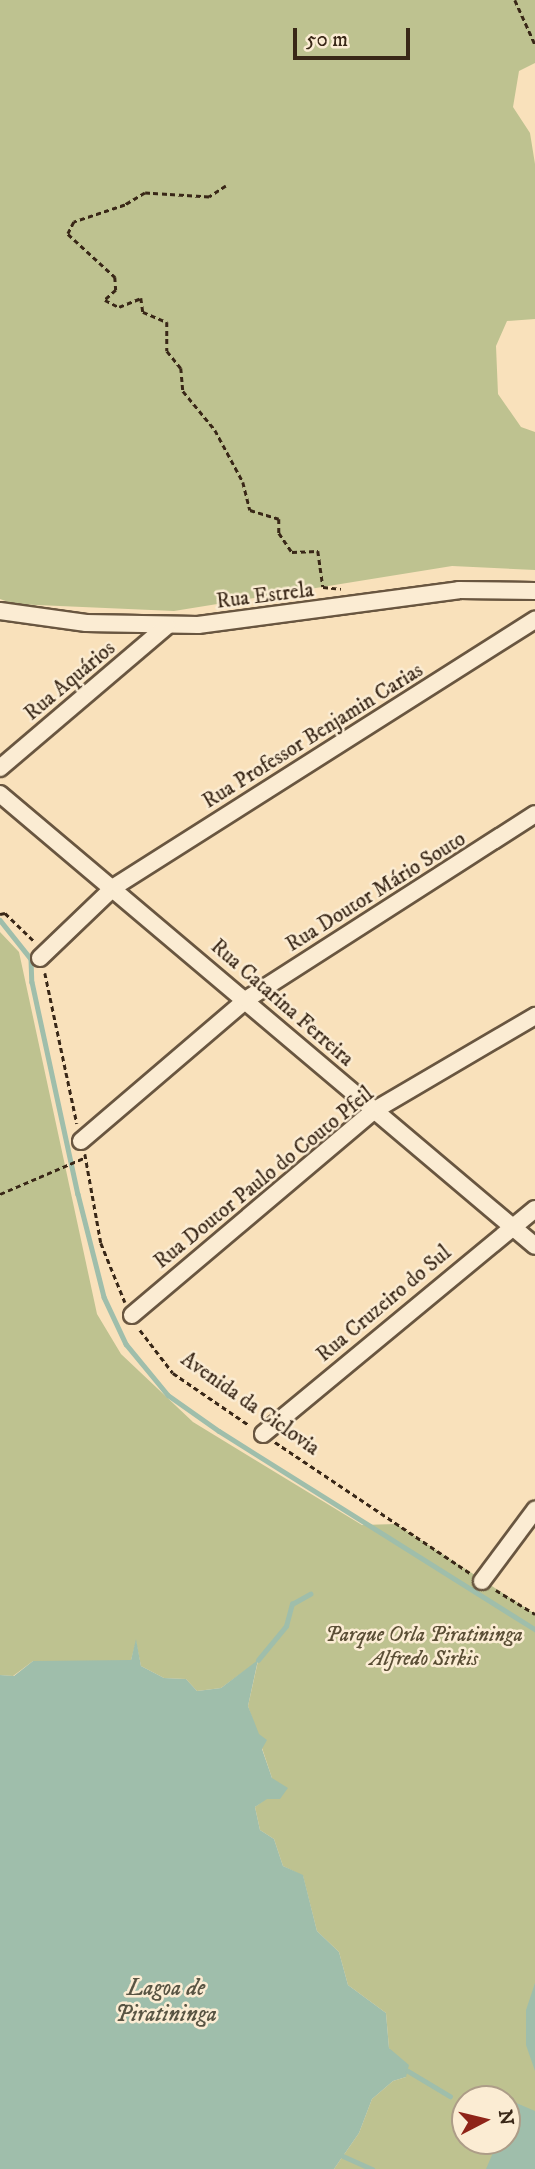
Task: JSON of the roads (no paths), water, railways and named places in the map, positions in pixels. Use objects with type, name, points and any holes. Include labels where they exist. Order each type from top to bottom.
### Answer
[{"type":"street","name":"Rua Estrela","points":[[0,611],[52,620],[167,626],[268,617],[459,590],[535,591]]},
{"type":"street","name":"Rua Professor Benjamin Carias","points":[[40,958],[114,887],[535,620]]},
{"type":"street","name":"Rua Aquários","points":[[0,768],[167,626]]},
{"type":"street","name":"Rua Catarina Ferreira","points":[[0,794],[247,999],[535,1246]]},
{"type":"street","name":"Rua Doutor Mário Souto","points":[[83,1149],[247,999],[535,814]]},
{"type":"street","name":"Rua Doutor Paulo do Couto Pfeil","points":[[132,1315],[375,1110],[535,1016]]},
{"type":"street","name":"Rua Cruzeiro do Sul","points":[[263,1434],[511,1225],[535,1209]]},
{"type":"street","points":[[482,1581],[535,1510]]},
{"type":"water","name":"Lagoa de Piratininga","points":[[136,1639],[141,1666],[164,1678],[186,1679],[197,1691],[221,1688],[258,1660],[248,1706],[259,1734],[267,1740],[262,1749],[272,1778],[288,1788],[280,1799],[267,1799],[255,1807],[260,1830],[274,1839],[283,1866],[303,1875],[317,1931],[339,1952],[348,1985],[386,2013],[389,2048],[409,2065],[406,2077],[393,2081],[372,2099],[359,2133],[334,2169],[0,2169],[0,1675],[14,1676],[33,1661],[131,1660]]},
{"type":"water","points":[[535,1983],[535,2071],[526,2045],[526,2010]]},
{"type":"water","points":[[521,2105],[535,2111],[535,2169],[486,2169],[492,2155],[521,2155]]},
{"type":"waterway","points":[[0,920],[31,959],[32,982],[78,1194],[104,1297],[126,1344],[168,1395],[219,1431],[535,1629]]},
{"type":"waterway","points":[[258,1660],[286,1626],[292,1604],[310,1594]]},
{"type":"waterway","points":[[408,2071],[450,2096]]},
{"type":"waterway","points":[[343,2156],[372,2169]]},
{"type":"park label","name":"Parque Orla Piratininga Alfredo Sirkis","points":[[424,1647]]}]
